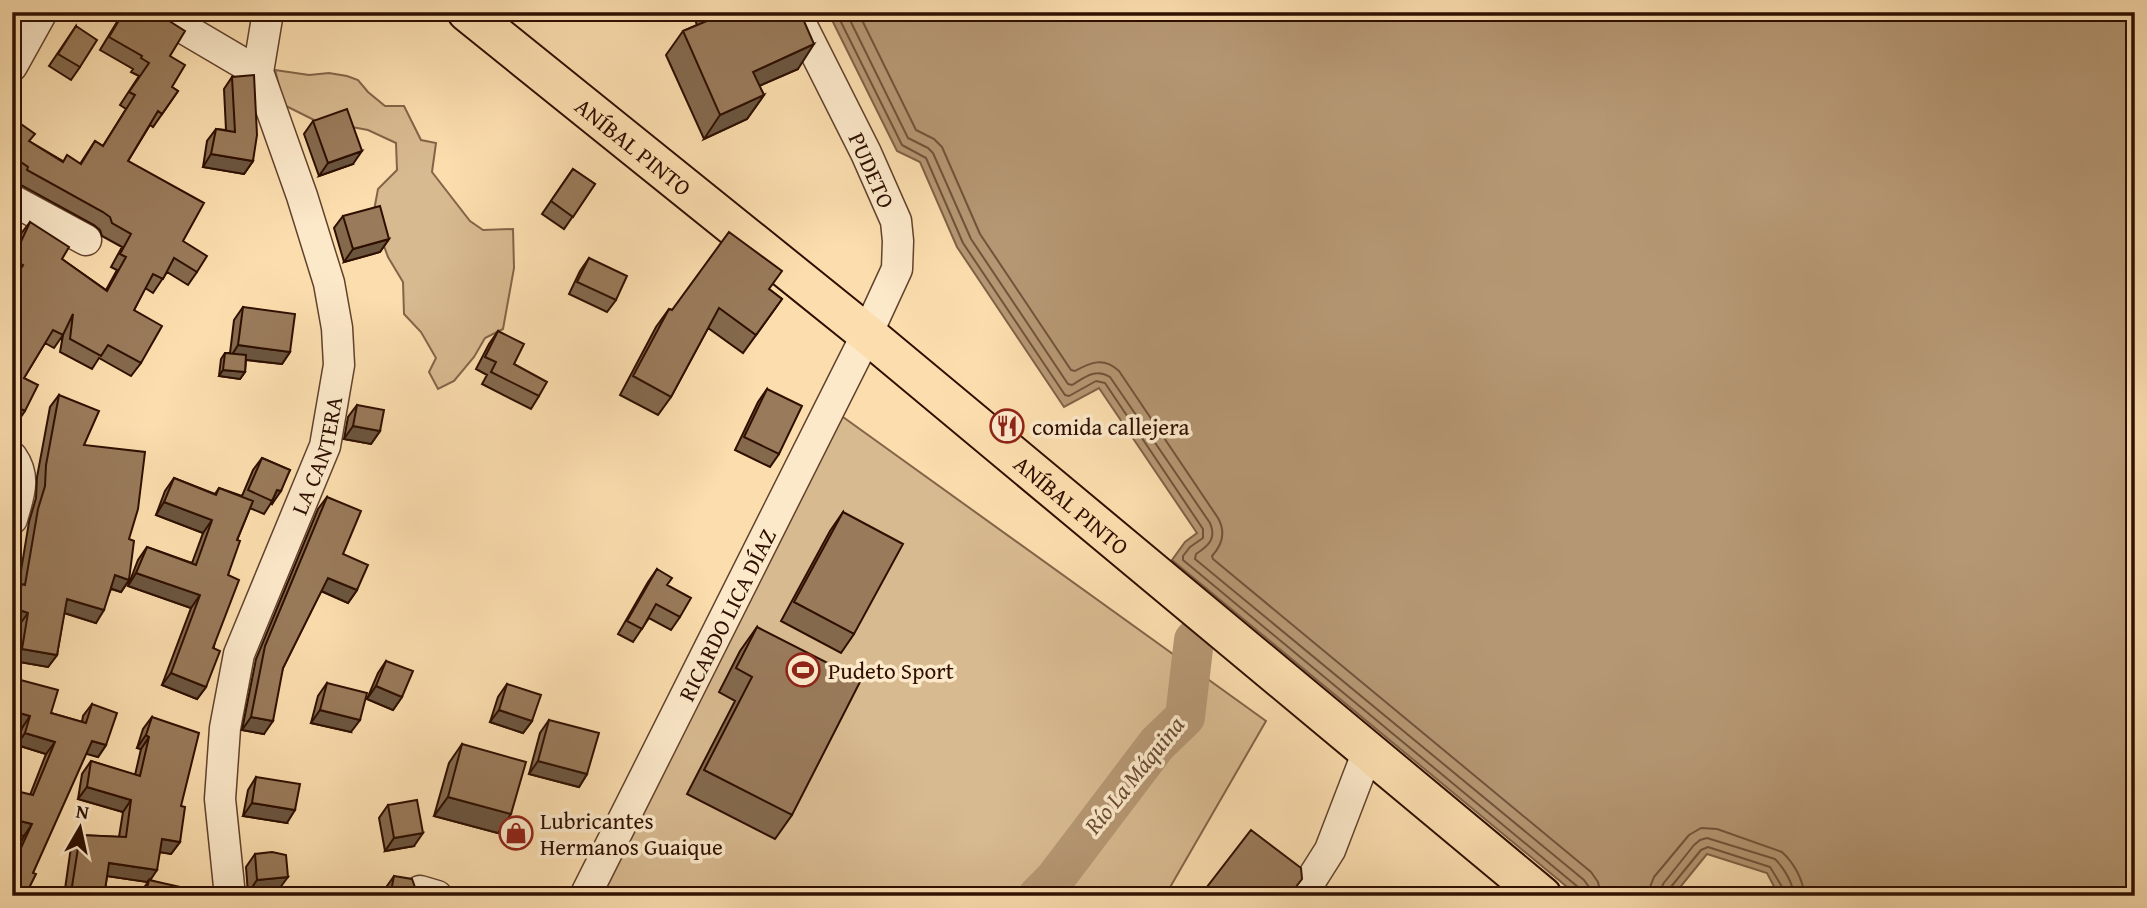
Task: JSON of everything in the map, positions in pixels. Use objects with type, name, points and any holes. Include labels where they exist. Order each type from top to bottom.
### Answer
[{"type":"main road","name":"ANÍBAL PINTO","points":[[467,12],[867,334],[1542,896]]},
{"type":"street","points":[[12,66],[42,12]]},
{"type":"street","points":[[156,12],[258,72]]},
{"type":"street","name":"LA CANTERA","points":[[230,896],[220,799],[225,728],[239,654],[325,446],[339,365],[337,328],[329,283],[302,196],[258,72],[268,12]]},
{"type":"street","name":"PUDETO","points":[[795,12],[866,153],[896,222],[897,269],[867,334]]},
{"type":"street","points":[[12,200],[86,240]]},
{"type":"street","name":"RICARDO LICA DÍAZ","points":[[586,896],[867,334]]},
{"type":"street","points":[[12,457],[18,465],[22,482],[12,519]]},
{"type":"street","points":[[1301,896],[1330,850],[1368,751]]},
{"type":"shaded area","points":[[275,70],[309,75],[329,73],[347,76],[358,80],[385,106],[404,106],[421,140],[436,143],[432,172],[470,221],[483,230],[513,229],[514,268],[503,329],[485,338],[474,357],[454,381],[438,389],[429,372],[436,358],[421,332],[404,314],[403,282],[388,257],[373,216],[378,189],[397,170],[396,143],[368,130],[314,120],[284,105]]},
{"type":"shaded area","points":[[843,417],[1266,721],[1165,896],[579,896],[789,487]]},
{"type":"water","points":[[828,12],[2135,12],[2135,896],[1779,896],[1767,873],[1707,854],[1673,896],[1578,896],[1172,560],[1185,542],[1197,533],[1099,388],[1064,407],[957,247],[920,162],[897,151]]},
{"type":"building","points":[[124,12],[155,12],[185,31],[170,56],[185,65],[172,87],[178,91],[162,114],[158,111],[128,161],[204,203],[183,241],[207,256],[197,272],[174,258],[163,279],[153,274],[134,310],[162,326],[141,363],[108,345],[101,356],[70,339],[73,314],[63,335],[53,330],[24,378],[38,385],[25,411],[21,409],[18,414],[12,411],[12,284],[23,265],[13,259],[30,222],[69,247],[62,259],[107,291],[126,257],[120,254],[131,234],[112,223],[110,217],[103,212],[27,170],[28,167],[12,156],[12,126],[15,128],[18,122],[35,134],[29,141],[63,162],[67,155],[81,164],[95,141],[103,146],[135,95],[129,92],[149,63],[109,37]]},
{"type":"building","points":[[719,12],[800,12],[814,44],[753,72],[764,95],[720,115],[683,31],[721,15]]},
{"type":"building","points":[[76,26],[97,40],[80,67],[58,54]]},
{"type":"building","points":[[254,75],[257,135],[253,161],[211,154],[216,129],[235,132],[232,77]]},
{"type":"building","points":[[347,109],[362,151],[328,163],[313,121]]},
{"type":"building","points":[[573,169],[595,184],[573,217],[551,201]]},
{"type":"building","points":[[380,206],[389,239],[353,249],[343,216]]},
{"type":"building","points":[[729,232],[782,271],[769,289],[782,299],[756,335],[719,308],[671,397],[633,376],[669,309],[672,310]]},
{"type":"building","points":[[589,258],[627,276],[616,300],[577,282]]},
{"type":"building","points":[[243,307],[295,314],[290,352],[238,345]]},
{"type":"building","points":[[498,331],[524,344],[514,364],[547,382],[539,396],[491,372],[496,362],[485,357]]},
{"type":"building","points":[[225,353],[246,355],[245,372],[223,370]]},
{"type":"building","points":[[767,389],[802,406],[779,454],[744,437]]},
{"type":"building","points":[[59,395],[99,411],[84,445],[145,452],[138,509],[129,539],[134,541],[129,580],[115,575],[104,610],[67,599],[57,655],[22,649],[28,613],[14,608],[22,584],[25,585],[38,509],[45,486],[46,465]]},
{"type":"building","points":[[357,405],[384,410],[380,431],[353,426]]},
{"type":"building","points":[[262,458],[290,470],[281,491],[277,490],[272,501],[248,490]]},
{"type":"building","points":[[174,478],[216,495],[219,488],[253,501],[237,540],[240,541],[228,575],[239,580],[213,648],[220,651],[206,687],[171,673],[200,595],[136,573],[147,547],[196,565],[212,520],[164,502]]},
{"type":"building","points":[[327,497],[361,511],[343,554],[368,565],[357,590],[328,578],[283,668],[273,721],[251,717],[265,646]]},
{"type":"building","points":[[843,512],[903,544],[854,634],[794,602]]},
{"type":"building","points":[[657,569],[672,578],[667,585],[691,598],[680,617],[656,604],[642,629],[627,621]]},
{"type":"building","points":[[757,627],[861,680],[792,815],[704,770],[752,677],[736,668]]},
{"type":"building","points":[[386,661],[413,671],[402,697],[376,686]]},
{"type":"building","points":[[13,678],[58,690],[51,713],[86,723],[92,704],[117,713],[106,745],[92,741],[25,896],[12,896],[12,863],[32,824],[12,819],[12,790],[33,795],[55,742],[25,733],[30,716],[12,711]]},
{"type":"building","points":[[327,683],[367,693],[360,720],[320,710]]},
{"type":"building","points":[[507,684],[541,695],[532,721],[499,710]]},
{"type":"building","points":[[152,717],[199,733],[181,806],[185,807],[180,842],[162,839],[157,870],[109,863],[105,890],[98,889],[97,896],[73,896],[71,893],[80,835],[126,837],[131,800],[87,787],[91,761],[140,776],[149,737],[146,735]]},
{"type":"building","points":[[549,720],[599,733],[587,774],[538,761]]},
{"type":"building","points":[[462,744],[526,762],[511,814],[448,797]]},
{"type":"building","points":[[256,777],[300,784],[295,810],[252,803]]},
{"type":"building","points":[[417,800],[423,833],[394,838],[388,805]]},
{"type":"building","points":[[1251,830],[1301,868],[1302,879],[1289,896],[1200,896]]},
{"type":"building","points":[[272,852],[286,855],[288,877],[257,880],[255,854]]},
{"type":"building","points":[[394,876],[412,879],[416,890],[424,896],[390,896]]},
{"type":"building","points":[[149,880],[198,891],[197,896],[145,896]]},
{"type":"waterway","name":"Río La Máquina","points":[[1038,896],[1054,880],[1157,744],[1185,717],[1194,640]]},
{"type":"place","name":"comida callejera","points":[[1007,426]]},
{"type":"place","name":"Pudeto Sport","points":[[803,670]]},
{"type":"place","name":"Lubricantes Hermanos Guaique","points":[[516,833]]}]
